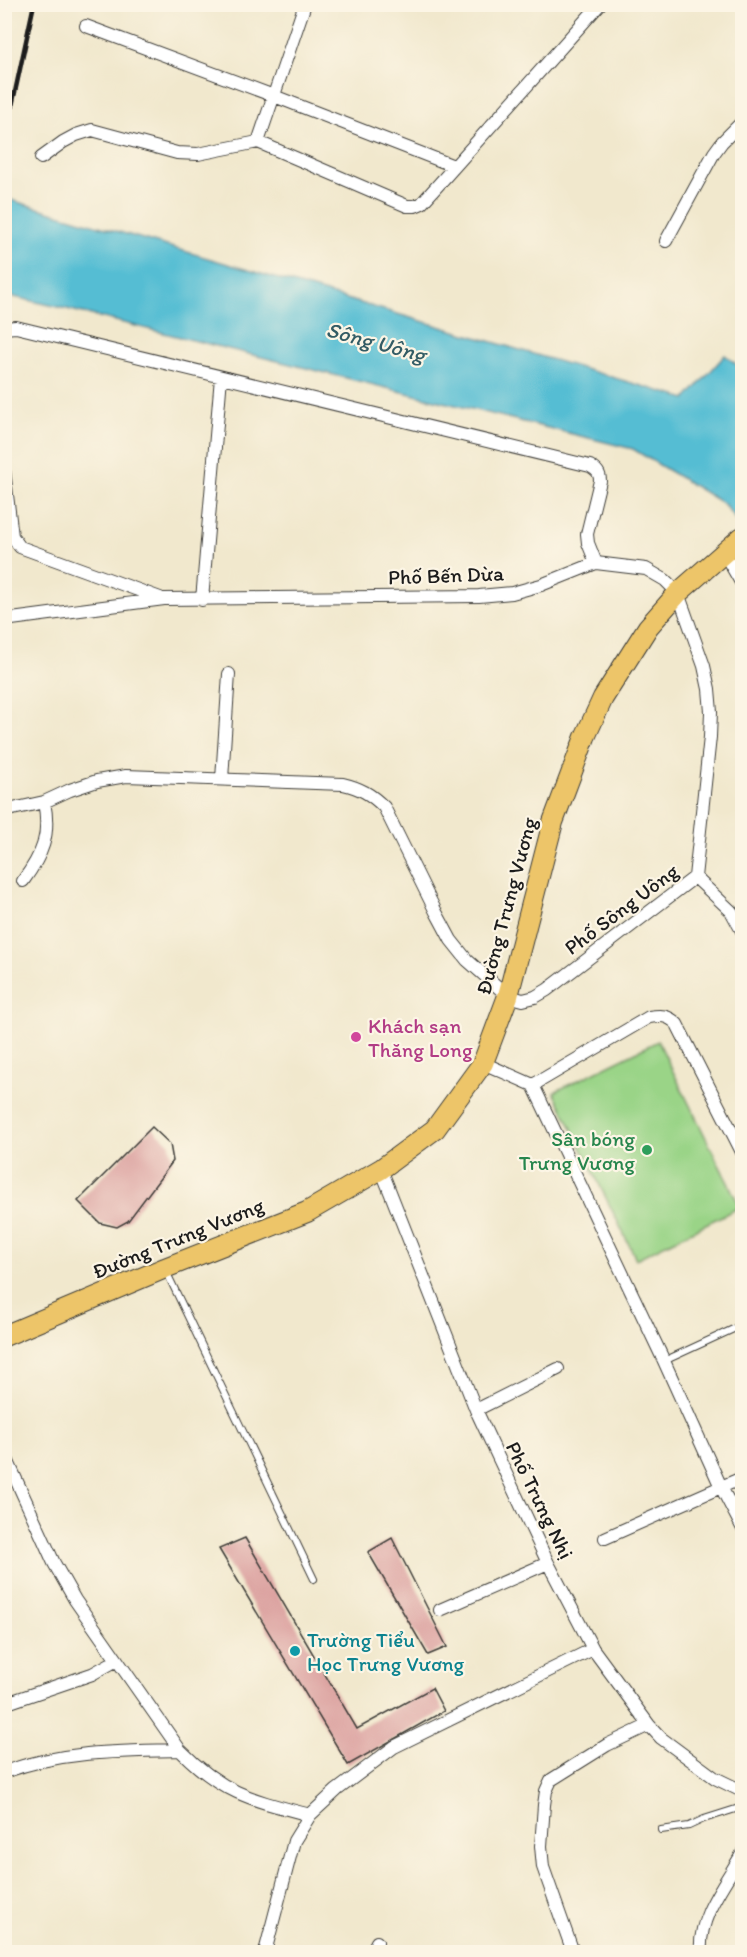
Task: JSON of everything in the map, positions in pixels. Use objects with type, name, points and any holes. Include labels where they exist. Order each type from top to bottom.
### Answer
[{"type":"main road","name":"Đường Trưng Vương","points":[[4,1336],[165,1268],[307,1212],[381,1169],[435,1129],[483,1063],[508,996],[553,822],[585,736],[603,698],[648,627],[678,593],[734,544]]},
{"type":"street","points":[[258,142],[305,4]]},
{"type":"street","points":[[41,158],[63,142],[92,130],[177,153],[198,154],[258,142],[407,206],[415,206],[422,203],[600,4]]},
{"type":"street","points":[[86,26],[454,166]]},
{"type":"street","points":[[666,241],[714,153],[742,122]]},
{"type":"street","points":[[4,328],[16,327],[590,466],[600,475],[587,534],[596,563]]},
{"type":"street","points":[[202,600],[221,376]]},
{"type":"street","points":[[4,470],[12,536],[20,547],[164,599]]},
{"type":"street","points":[[734,544],[742,584]]},
{"type":"street","name":"Phố Bến Dừa","points":[[164,599],[479,596],[512,592],[541,585],[596,563],[646,569],[665,580],[678,593]]},
{"type":"street","points":[[678,593],[704,666],[711,712],[695,877]]},
{"type":"street","points":[[4,620],[164,599]]},
{"type":"street","points":[[222,779],[229,674]]},
{"type":"street","points":[[4,811],[44,802],[97,781],[126,776],[343,784],[357,788],[372,795],[384,807],[451,940],[467,960],[508,996]]},
{"type":"street","points":[[22,881],[37,861],[45,838],[44,802]]},
{"type":"street","name":"Phố Sông Uông","points":[[508,996],[523,1000],[535,997],[547,990],[695,877],[731,910],[742,931]]},
{"type":"street","points":[[533,1085],[649,1017],[660,1015],[670,1017],[677,1024],[742,1152]]},
{"type":"street","points":[[483,1063],[533,1085],[742,1527]]},
{"type":"street","name":"Phố Trưng Nhị","points":[[381,1169],[476,1410],[548,1563],[593,1648],[661,1738],[715,1778],[742,1791]]},
{"type":"street","points":[[476,1410],[558,1369]]},
{"type":"street","points":[[4,1452],[54,1563],[88,1621],[180,1750],[196,1767],[232,1792],[310,1815]]},
{"type":"street","points":[[605,1538],[742,1478]]},
{"type":"street","points":[[440,1610],[548,1563]]},
{"type":"street","points":[[265,1953],[294,1841],[310,1815],[337,1790],[394,1747],[593,1648]]},
{"type":"street","points":[[4,1704],[92,1674],[117,1660]]},
{"type":"street","points":[[573,1953],[543,1867],[544,1805],[548,1785],[555,1776],[607,1744],[649,1725]]},
{"type":"street","points":[[4,1772],[63,1756],[180,1750]]},
{"type":"street","points":[[701,1953],[700,1941],[705,1921],[742,1854]]},
{"type":"lane","points":[[165,1268],[314,1579]]},
{"type":"lane","points":[[664,1361],[742,1325]]},
{"type":"lane","points":[[662,1830],[689,1826],[742,1807]]},
{"type":"green space","name":"Sân bóng Trưng Vương","points":[[658,1041],[740,1207],[636,1259],[554,1092]]},
{"type":"water","name":"Sông Uông","points":[[4,198],[686,399],[725,355],[742,369],[742,528],[724,504],[633,449],[5,295]]},
{"type":"building","points":[[152,1127],[170,1144],[173,1161],[128,1221],[117,1227],[100,1223],[78,1201]]},
{"type":"building","name":"Trường Tiểu Học Trưng Vương","points":[[245,1538],[357,1729],[432,1688],[444,1711],[348,1765],[219,1549]]},
{"type":"building","points":[[392,1538],[447,1647],[428,1655],[368,1552]]},
{"type":"railway","points":[[4,143],[34,4]]},
{"type":"place","name":"Khách sạn Thăng Long","points":[[356,1037]]},
{"type":"place","name":"Sân bóng Trưng Vương","points":[[647,1150]]},
{"type":"place","name":"Trường Tiểu Học Trưng Vương","points":[[295,1651]]}]
